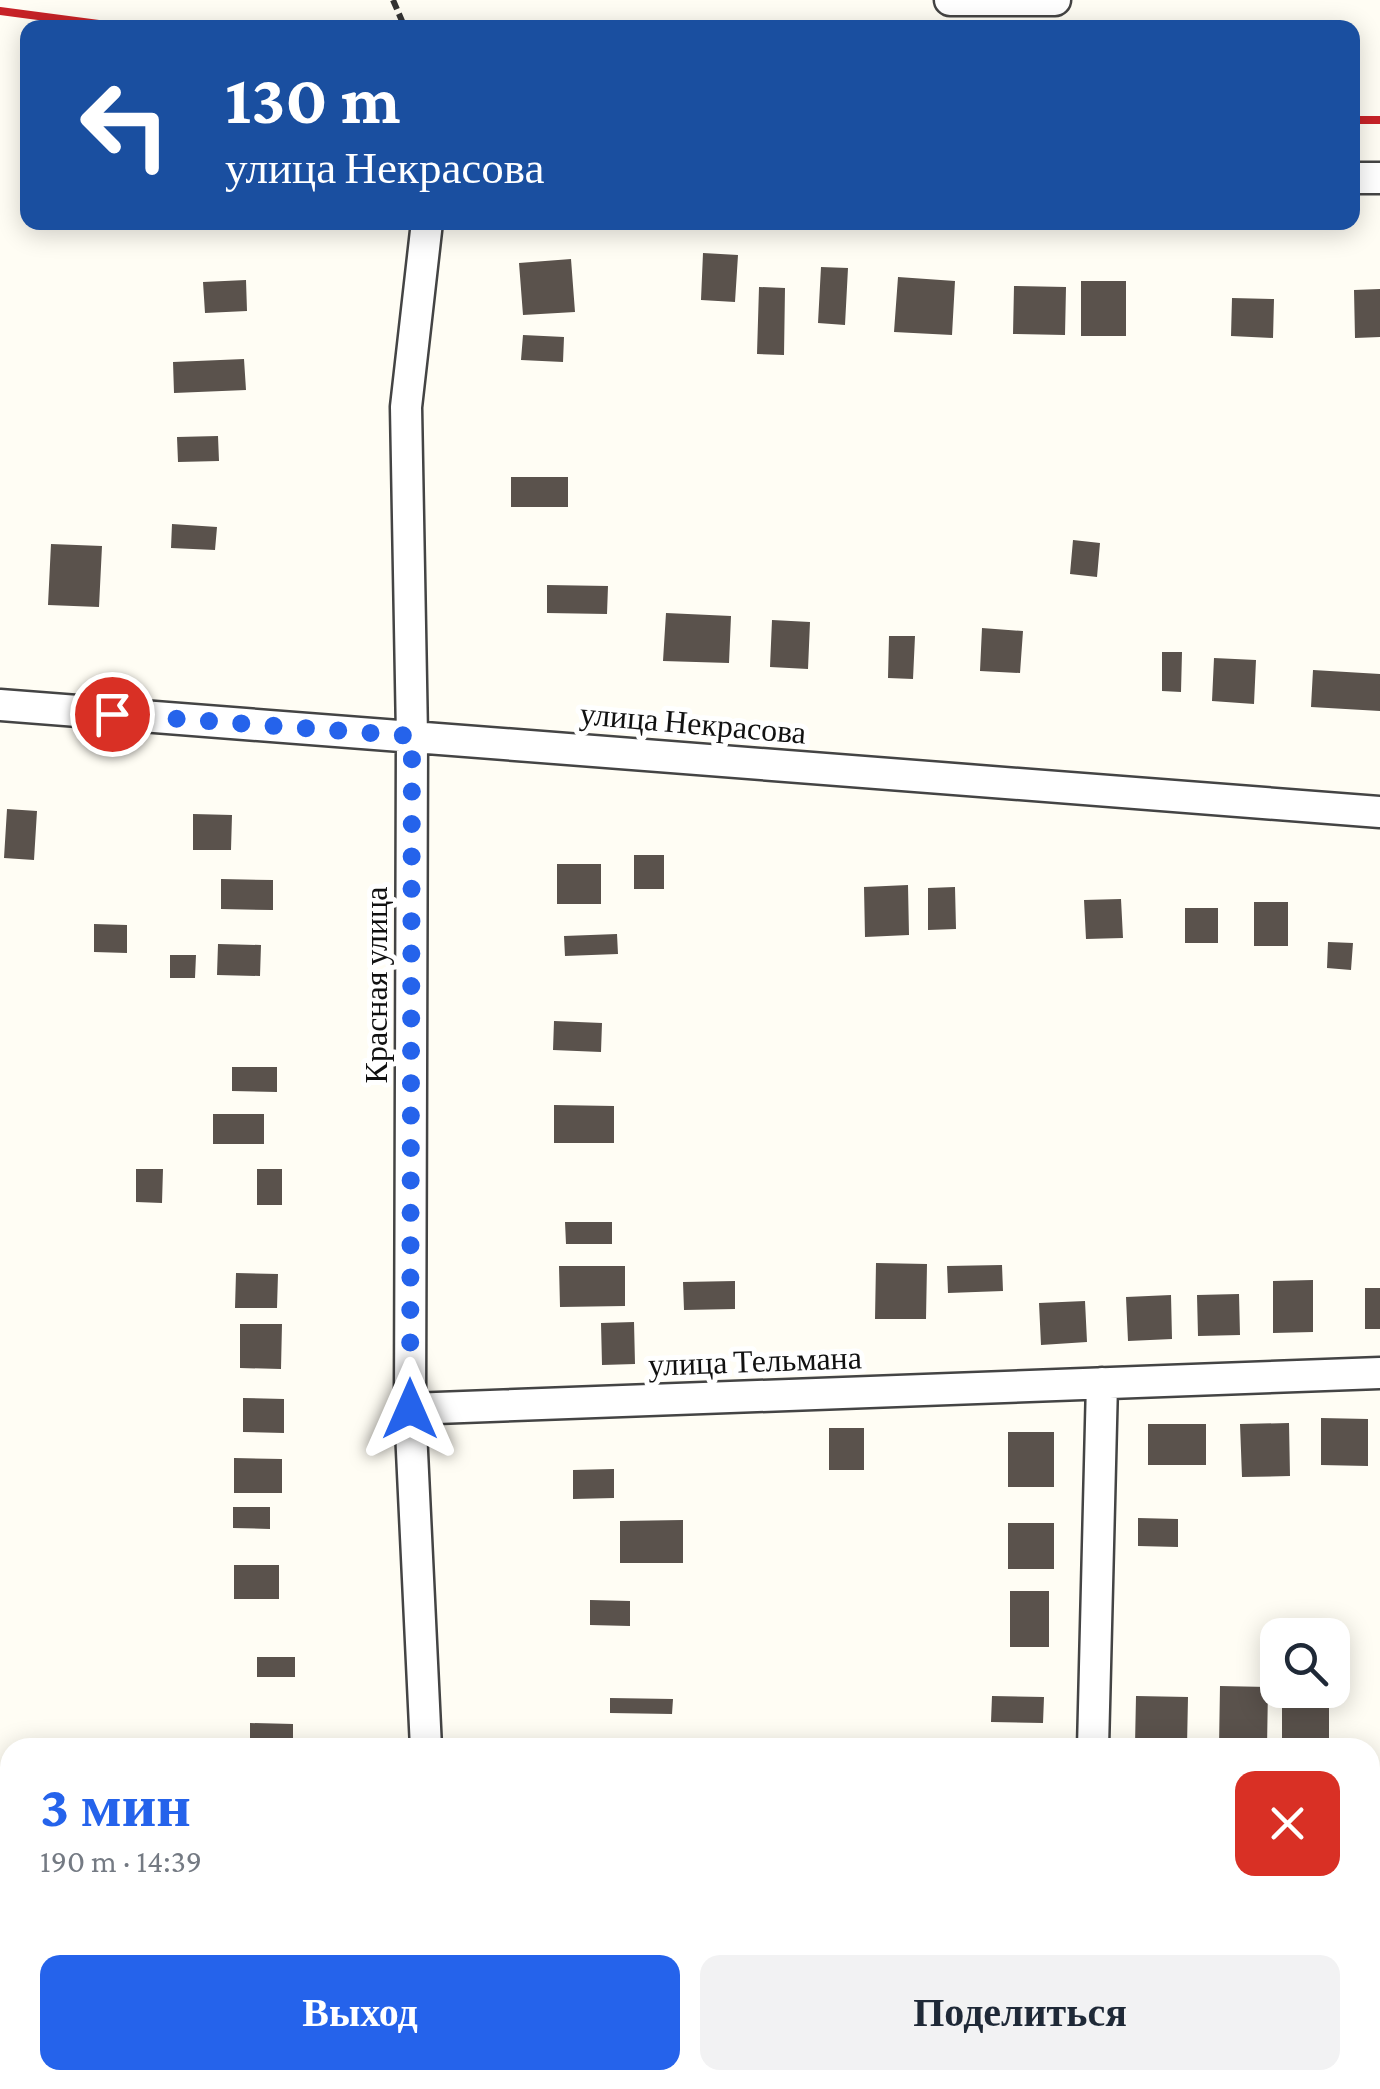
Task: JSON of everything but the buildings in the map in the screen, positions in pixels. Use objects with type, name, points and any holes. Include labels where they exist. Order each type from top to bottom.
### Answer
[{"type":"street","points":[[950,0],[1055,0]]},
{"type":"street","name":"Красная улица","points":[[426,230],[406,407],[412,736],[410,1409],[426,1738]]},
{"type":"street","name":"улица Некрасова","points":[[0,705],[1380,812]]},
{"type":"street","name":"улица Тельмана","points":[[410,1409],[1380,1373]]},
{"type":"street","points":[[1093,1738],[1102,1383]]},
{"type":"railway","points":[[0,11],[68,20]]},
{"type":"railway","points":[[1360,120],[1380,120]]},
{"type":"route","points":[[112,714],[412,736],[410,1409]]}]
